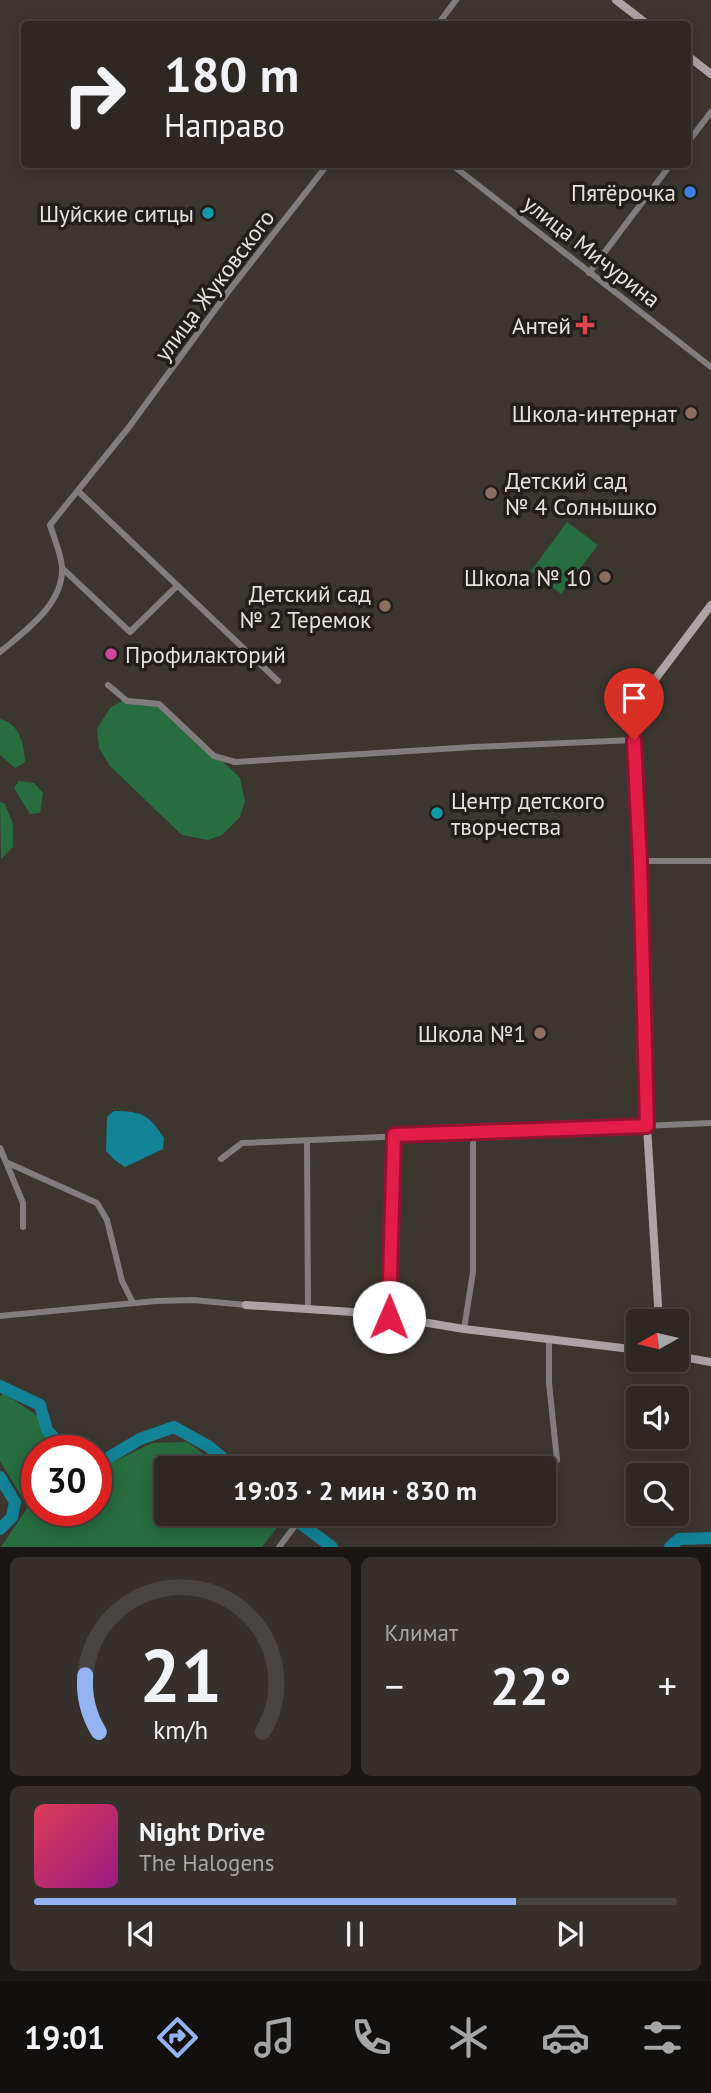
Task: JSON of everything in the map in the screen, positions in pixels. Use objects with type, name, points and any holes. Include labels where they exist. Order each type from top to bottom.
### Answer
[{"type":"street","points":[[440,21],[456,0]]},
{"type":"street","points":[[616,0],[644,21]]},
{"type":"street","points":[[691,58],[711,74]]},
{"type":"street","points":[[691,138],[711,112]]},
{"type":"street","name":"улица Жуковского","points":[[62,568],[50,525],[129,427],[228,292],[325,168]]},
{"type":"street","name":"улица Мичурина","points":[[456,168],[711,367]]},
{"type":"street","points":[[589,273],[668,168]]},
{"type":"street","points":[[78,491],[278,681]]},
{"type":"street","points":[[62,568],[130,632],[177,586]]},
{"type":"street","points":[[0,652],[28,629],[56,597],[62,568]]},
{"type":"street","points":[[658,1309],[647,1126],[634,740],[647,690],[711,605]]},
{"type":"street","points":[[108,685],[127,701],[159,704],[214,756],[236,762],[634,740]]},
{"type":"street","points":[[640,861],[711,860]]},
{"type":"street","points":[[221,1159],[242,1143],[711,1123]]},
{"type":"street","points":[[464,1329],[473,1272],[473,1132]]},
{"type":"street","points":[[389,1317],[394,1135]]},
{"type":"street","points":[[307,1142],[308,1308]]},
{"type":"street","points":[[0,1149],[23,1203],[23,1227]]},
{"type":"street","points":[[8,1163],[97,1203],[107,1220],[122,1281],[133,1303]]},
{"type":"street","points":[[0,1315],[193,1300],[389,1317],[626,1349]]},
{"type":"street","points":[[549,1340],[549,1383],[556,1460]]},
{"type":"street","points":[[690,1358],[711,1362]]},
{"type":"street","points":[[279,1547],[296,1526]]},
{"type":"green space","points":[[567,522],[598,545],[561,594],[531,571]]},
{"type":"green space","points":[[127,698],[160,701],[240,778],[245,801],[240,817],[222,835],[208,840],[182,835],[110,766],[99,748],[97,729],[110,708]]},
{"type":"green space","points":[[0,719],[12,725],[22,742],[25,762],[15,768],[0,755]]},
{"type":"green space","points":[[19,781],[34,783],[43,793],[40,813],[30,814],[14,788]]},
{"type":"green space","points":[[0,802],[5,804],[13,824],[13,847],[1,859]]},
{"type":"green space","points":[[4,1393],[42,1419],[50,1435],[21,1435],[21,1496],[0,1461],[0,1396]]},
{"type":"green space","points":[[187,1442],[206,1456],[154,1456],[154,1526],[278,1526],[262,1547],[1,1547],[21,1517],[21,1526],[112,1526],[112,1463],[152,1443]]},
{"type":"water","points":[[114,1111],[138,1113],[149,1119],[164,1138],[163,1149],[125,1167],[116,1161],[106,1151],[107,1117]]},
{"type":"waterway","points":[[0,1386],[40,1405],[47,1430],[52,1435]]},
{"type":"waterway","points":[[112,1456],[140,1439],[174,1427],[220,1456]]},
{"type":"waterway","points":[[0,1477],[15,1502],[12,1517],[0,1529]]},
{"type":"waterway","points":[[304,1526],[332,1547]]},
{"type":"waterway","points":[[670,1547],[679,1539],[711,1538]]},
{"type":"place","name":"Пятёрочка","points":[[690,192]]},
{"type":"place","name":"Шуйские ситцы","points":[[208,213]]},
{"type":"place","name":"Антей","points":[[585,325]]},
{"type":"place","name":"Школа-интернат","points":[[691,413]]},
{"type":"place","name":"Детский сад № 4 Солнышко","points":[[491,493]]},
{"type":"place","name":"Школа № 10","points":[[605,577]]},
{"type":"place","name":"Детский сад № 2 Теремок","points":[[385,606]]},
{"type":"place","name":"Профилакторий","points":[[111,654]]},
{"type":"place","name":"Центр детского творчества","points":[[437,813]]},
{"type":"place","name":"Школа №1","points":[[540,1033]]},
{"type":"route","points":[[389,1317],[394,1135],[647,1126],[634,740]]}]
